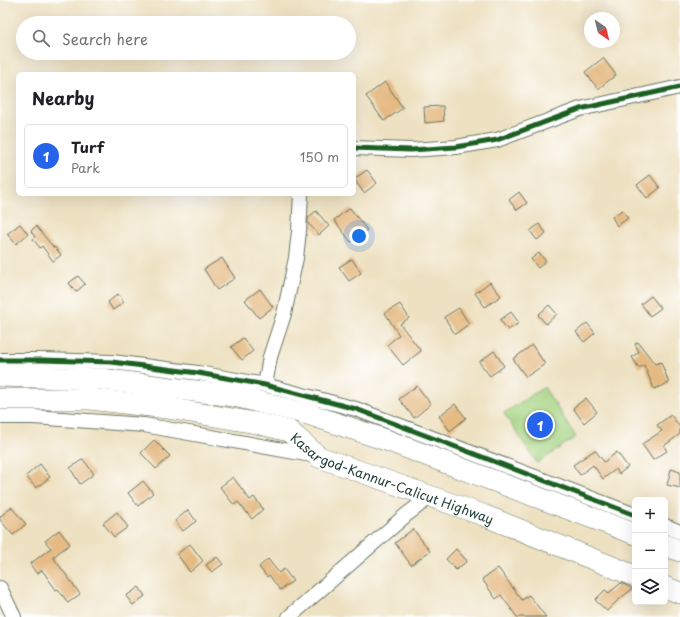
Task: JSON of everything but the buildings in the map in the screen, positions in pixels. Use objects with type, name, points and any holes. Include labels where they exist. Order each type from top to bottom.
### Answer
[{"type":"highway","name":"Kasargod-Kannur-Calicut Highway","points":[[0,376],[101,379],[241,397],[308,414],[386,440],[632,533]]},
{"type":"highway","name":"Kasargod-Kannur-Calicut Highway","points":[[0,399],[90,399],[167,408],[256,423],[289,431],[319,457],[483,515],[632,575]]},
{"type":"highway","points":[[668,546],[680,551]]},
{"type":"highway","points":[[668,588],[680,593]]},
{"type":"street","points":[[356,148],[411,150],[456,147],[497,140],[580,109],[680,87]]},
{"type":"street","points":[[265,384],[270,357],[284,314],[296,258],[301,196]]},
{"type":"street","points":[[0,360],[112,362],[198,373],[265,384],[356,409],[632,514]]},
{"type":"street","points":[[0,416],[144,425],[319,457]]},
{"type":"street","points":[[289,617],[400,520],[431,496]]},
{"type":"street","points":[[668,527],[680,532]]},
{"type":"street","points":[[0,588],[14,617]]},
{"type":"green space","points":[[544,387],[576,437],[537,463],[504,413]]},
{"type":"cycle path","points":[[356,148],[411,150],[456,147],[497,140],[580,109],[680,87]]},
{"type":"cycle path","points":[[0,360],[112,362],[198,373],[265,385],[356,409],[632,514]]},
{"type":"place","name":"Turf","points":[[540,425]]}]
